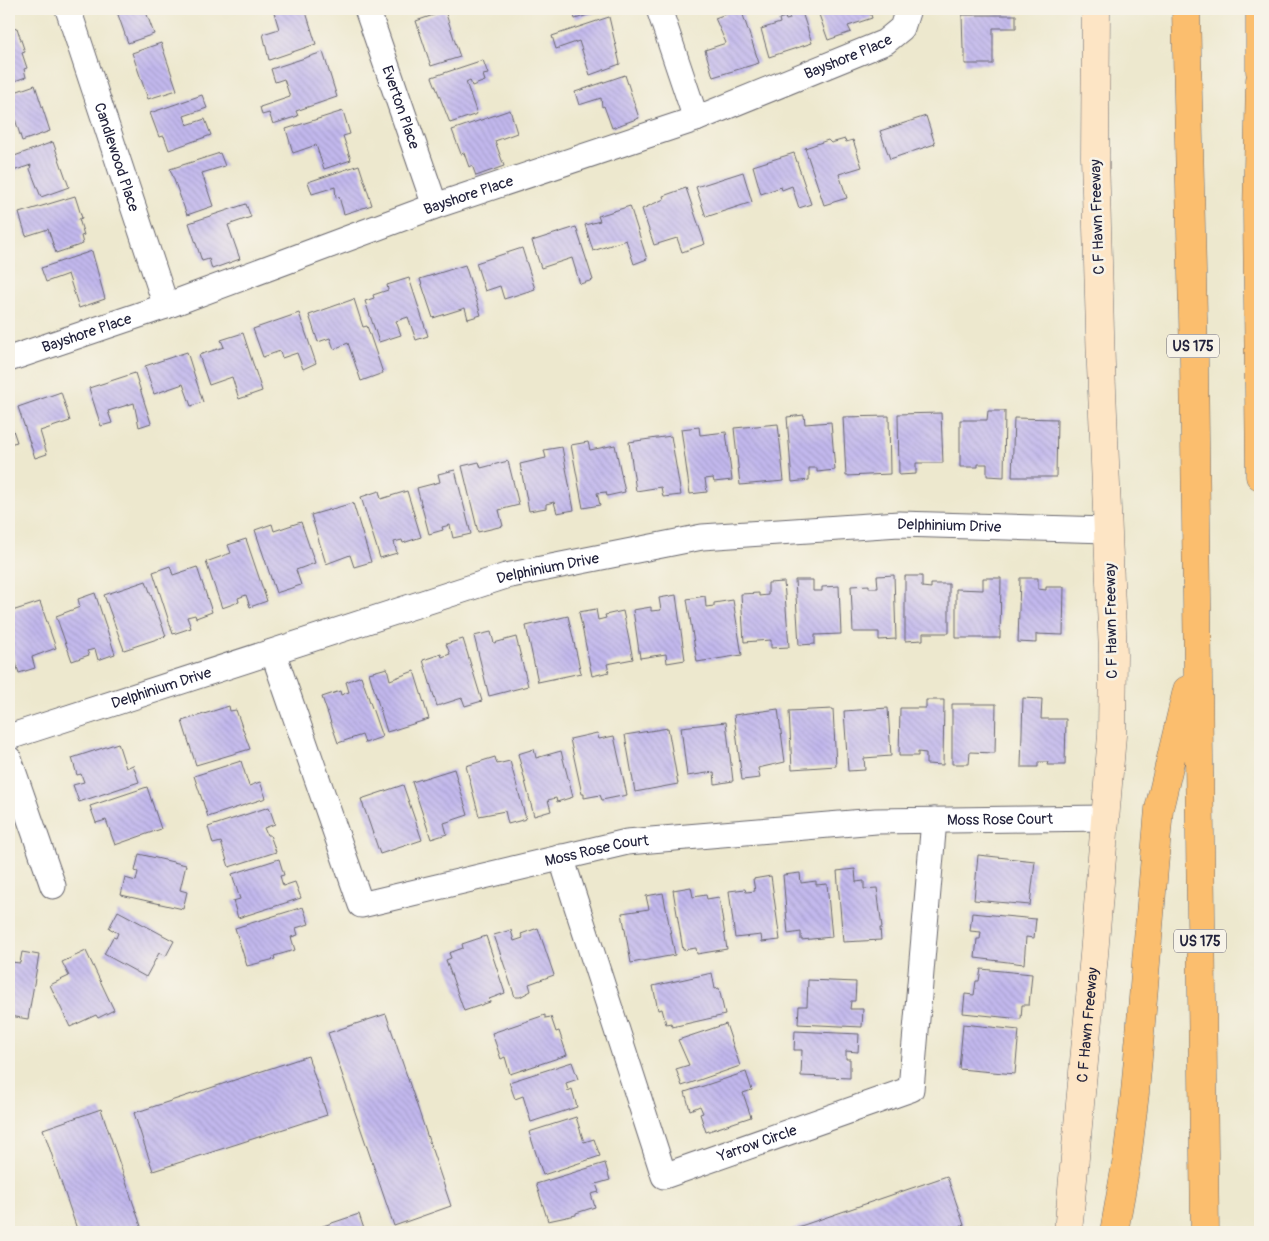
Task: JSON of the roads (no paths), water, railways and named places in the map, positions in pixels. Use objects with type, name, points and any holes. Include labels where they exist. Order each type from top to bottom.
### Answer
[{"type":"highway","name":"US 175","points":[[1186,9],[1194,350],[1205,1232]]},
{"type":"highway","points":[[1260,9],[1260,71]]},
{"type":"highway","points":[[1260,80],[1257,213],[1260,476]]},
{"type":"highway","points":[[1114,1232],[1135,1094],[1159,809],[1197,649]]},
{"type":"main road","name":"C F Hawn Freeway","points":[[1068,1232],[1112,735],[1113,654],[1101,366],[1095,157],[1096,9]]},
{"type":"street","name":"Candlewood Place","points":[[68,9],[166,306]]},
{"type":"street","name":"Everton Place","points":[[367,9],[435,206]]},
{"type":"street","points":[[660,9],[696,119]]},
{"type":"street","name":"Bayshore Place","points":[[9,359],[166,306],[435,206],[696,119],[886,42],[902,28],[908,9]]},
{"type":"street","name":"Delphinium Drive","points":[[9,737],[506,576],[702,537],[899,524],[1108,530]]},
{"type":"street","name":"Moss Rose Court","points":[[273,652],[361,905],[627,842],[876,821],[1105,818]]},
{"type":"street","points":[[9,758],[52,886]]},
{"type":"street","name":"Yarrow Circle","points":[[561,857],[664,1176],[911,1089],[934,820]]}]
